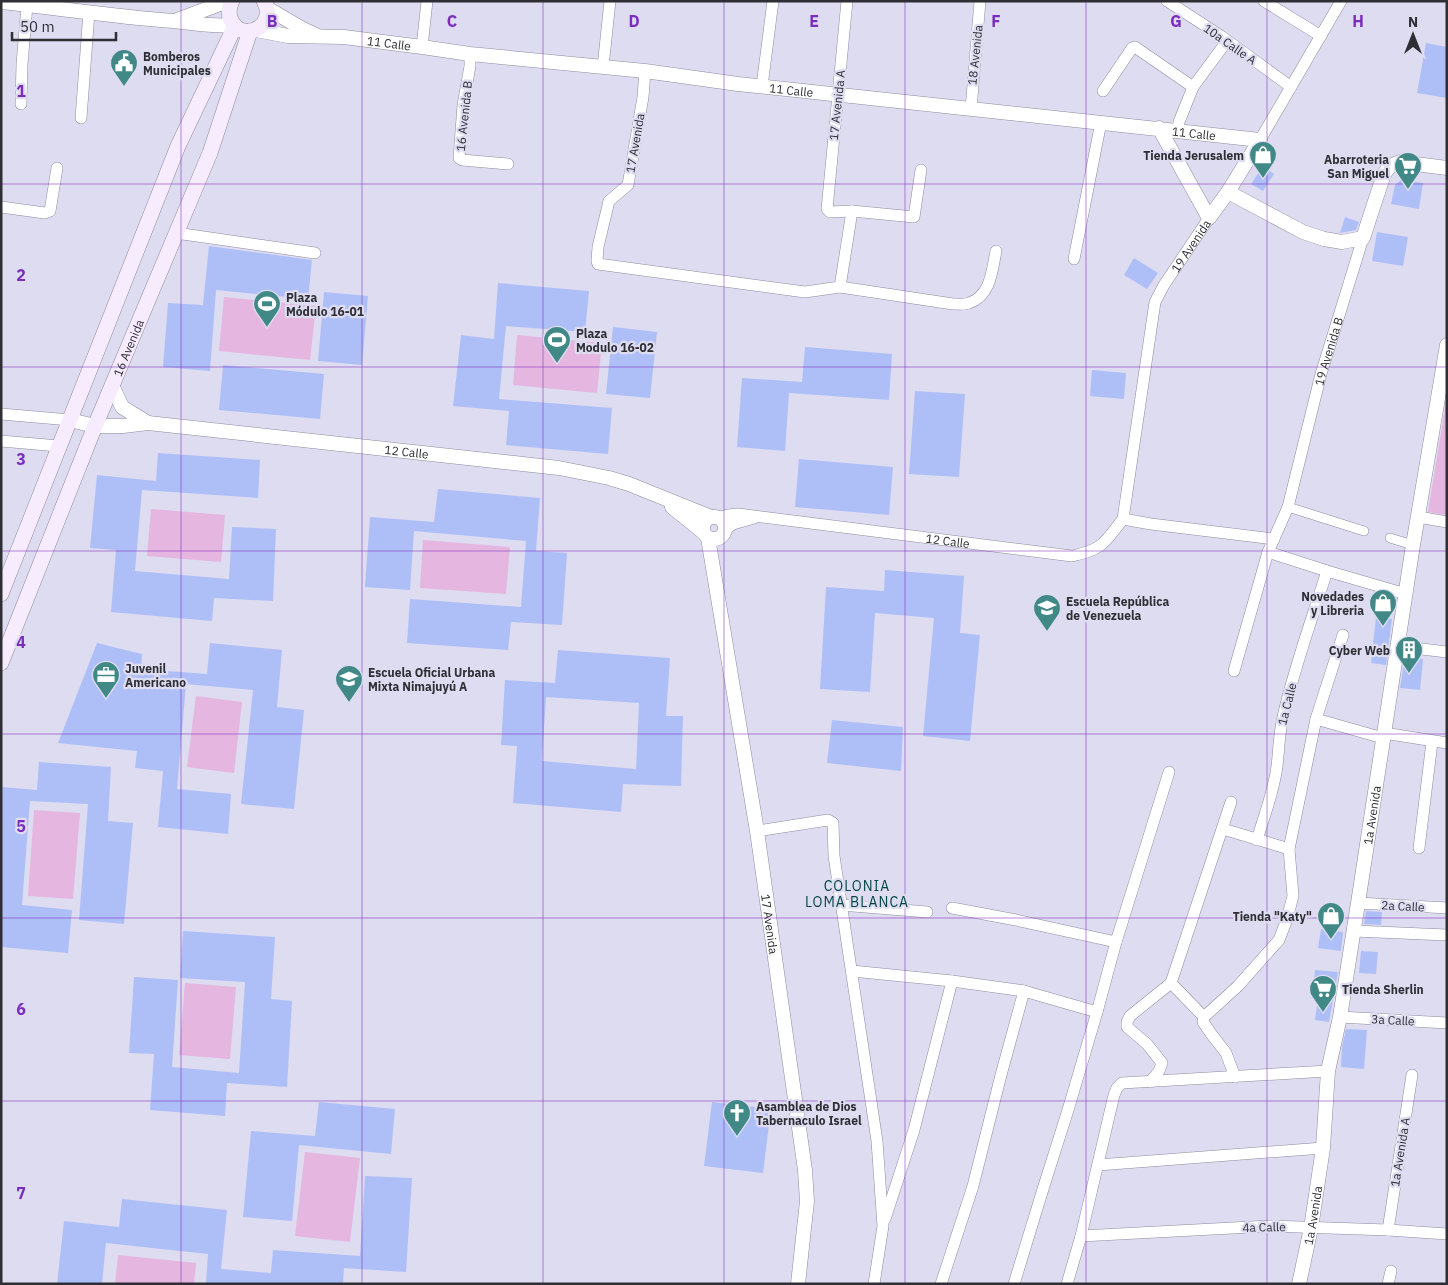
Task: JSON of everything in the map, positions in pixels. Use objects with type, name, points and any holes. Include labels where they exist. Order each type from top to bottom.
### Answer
[{"type":"main road","points":[[232,1],[229,12],[234,26],[245,31],[253,30]]},
{"type":"main road","name":"16 Avenida","points":[[1,663],[95,426],[210,153],[253,30],[261,26],[265,21],[267,15],[265,3]]},
{"type":"main road","points":[[1,594],[178,146],[234,26]]},
{"type":"street","points":[[174,21],[228,1]]},
{"type":"street","points":[[422,47],[427,1]]},
{"type":"street","points":[[603,68],[610,1]]},
{"type":"street","points":[[762,86],[773,1]]},
{"type":"street","name":"17 Avenida A","points":[[847,1],[827,209],[830,212],[852,211]]},
{"type":"street","name":"18 Avenida","points":[[971,109],[980,1]]},
{"type":"street","name":"10a Calle A","points":[[1167,1],[1291,87]]},
{"type":"street","points":[[1264,1],[1321,36]]},
{"type":"street","name":"19 Avenida","points":[[1123,519],[1155,302],[1164,285],[1228,192],[1341,1]]},
{"type":"street","points":[[1,2],[149,20],[234,26]]},
{"type":"street","name":"11 Calle","points":[[265,3],[301,28],[321,37]]},
{"type":"street","points":[[21,104],[27,5]]},
{"type":"street","points":[[81,118],[89,12]]},
{"type":"street","name":"11 Calle","points":[[253,30],[288,36],[344,37],[470,54],[645,71],[838,95],[1260,140]]},
{"type":"street","points":[[1178,130],[1179,122],[1193,87],[1227,41]]},
{"type":"street","points":[[1103,91],[1133,47],[1193,87]]},
{"type":"street","name":"16 Avenida B","points":[[470,54],[470,66],[463,106],[460,158],[462,160],[508,164]]},
{"type":"street","name":"17 Avenida","points":[[645,71],[643,97],[628,185],[609,201],[598,247],[598,264],[806,292],[840,287]]},
{"type":"street","points":[[1074,259],[1101,122]]},
{"type":"street","points":[[1159,128],[1209,218]]},
{"type":"street","name":"19 Avenida B","points":[[1234,671],[1268,552],[1288,507],[1321,374],[1384,174],[1390,166],[1400,162],[1447,168]]},
{"type":"street","points":[[1,207],[45,213],[50,211],[57,168]]},
{"type":"street","points":[[921,170],[915,217],[852,211],[840,287],[969,304],[982,296],[989,286],[996,251]]},
{"type":"street","points":[[1228,192],[1310,234],[1342,242],[1363,238]]},
{"type":"street","points":[[176,233],[315,253]]},
{"type":"street","name":"1a Avenida","points":[[1299,1284],[1311,1228],[1323,1148],[1328,1071],[1340,1017],[1413,545],[1447,345]]},
{"type":"street","name":"12 Calle","points":[[112,385],[122,407],[148,423]]},
{"type":"street","name":"12 Calle","points":[[1,414],[70,420],[95,426],[123,426],[148,423],[559,468],[630,484],[662,498],[714,529],[758,516],[1072,556],[1090,552],[1100,547],[1123,519]]},
{"type":"street","points":[[1,441],[59,446]]},
{"type":"street","points":[[1288,507],[1364,531]]},
{"type":"street","points":[[1418,517],[1447,522]]},
{"type":"street","points":[[1123,519],[1274,540]]},
{"type":"street","name":"17 Avenida","points":[[714,529],[713,565],[757,831],[805,1170],[807,1201],[798,1284]]},
{"type":"street","points":[[1390,538],[1413,545]]},
{"type":"street","points":[[1268,552],[1406,594]]},
{"type":"street","name":"1a Calle","points":[[1257,840],[1274,782],[1284,711],[1327,571]]},
{"type":"street","points":[[1204,1017],[1238,986],[1279,940],[1287,919],[1293,896],[1289,849],[1316,719],[1343,635]]},
{"type":"street","points":[[1397,646],[1447,652]]},
{"type":"street","points":[[1316,719],[1383,736],[1447,743]]},
{"type":"street","points":[[1418,848],[1432,742]]},
{"type":"street","points":[[1014,1284],[1169,772]]},
{"type":"street","points":[[1150,1082],[1159,1071],[1162,1063],[1148,1044],[1127,1027],[1127,1022],[1130,1016],[1171,983],[1231,802]]},
{"type":"street","points":[[757,831],[830,820],[833,823],[834,856],[877,1141],[883,1226]]},
{"type":"street","points":[[1223,829],[1289,849]]},
{"type":"street","name":"2a Calle","points":[[1358,903],[1447,908]]},
{"type":"street","points":[[841,905],[927,912]]},
{"type":"street","points":[[952,908],[1116,942]]},
{"type":"street","points":[[1354,931],[1447,935]]},
{"type":"street","points":[[852,971],[952,981],[1024,991],[1097,1012]]},
{"type":"street","points":[[874,1284],[883,1226],[914,1130],[952,981]]},
{"type":"street","points":[[1171,983],[1204,1017],[1204,1022],[1226,1053],[1235,1077]]},
{"type":"street","points":[[941,1284],[973,1186],[1024,991]]},
{"type":"street","name":"3a Calle","points":[[1340,1017],[1447,1023]]},
{"type":"street","points":[[1067,1284],[1081,1236],[1117,1088],[1122,1084],[1328,1071]]},
{"type":"street","name":"1a Avenida A","points":[[1388,1230],[1412,1074]]},
{"type":"street","points":[[1098,1165],[1323,1148]]},
{"type":"street","name":"4a Calle","points":[[1081,1236],[1270,1226],[1447,1234]]},
{"type":"street","points":[[1388,1284],[1391,1271]]},
{"type":"shaded area","name":"Plaza Módulo 16-01","points":[[224,297],[316,306],[310,360],[219,351]]},
{"type":"shaded area","name":"Plaza Modulo 16-02","points":[[517,335],[602,343],[597,393],[513,385]]},
{"type":"shaded area","points":[[1447,396],[1447,515],[1428,512]]},
{"type":"shaded area","points":[[151,509],[225,515],[221,562],[147,556]]},
{"type":"shaded area","points":[[423,540],[510,547],[506,594],[420,588]]},
{"type":"shaded area","points":[[196,696],[242,702],[234,773],[187,767]]},
{"type":"shaded area","points":[[34,810],[80,813],[73,899],[28,896]]},
{"type":"shaded area","points":[[185,983],[236,987],[230,1059],[179,1055]]},
{"type":"shaded area","points":[[305,1152],[360,1158],[350,1242],[295,1236]]},
{"type":"shaded area","points":[[118,1255],[196,1263],[194,1284],[115,1284]]},
{"type":"building","points":[[1426,43],[1447,47],[1447,98],[1417,93]]},
{"type":"building","name":"Tienda Jerusalem","points":[[1263,166],[1274,174],[1263,191],[1251,184]]},
{"type":"building","name":"Abarroteria San Miguel","points":[[1401,180],[1423,183],[1419,209],[1391,204],[1395,185]]},
{"type":"building","points":[[1345,217],[1359,222],[1356,230],[1340,233]]},
{"type":"building","points":[[1377,232],[1408,237],[1403,266],[1372,261]]},
{"type":"building","points":[[209,246],[312,260],[308,299],[216,290],[210,371],[163,367],[168,303],[203,305]]},
{"type":"building","points":[[1134,258],[1158,273],[1147,289],[1124,275]]},
{"type":"building","points":[[498,283],[589,291],[585,332],[506,326],[499,399],[612,408],[608,454],[506,445],[509,411],[453,406],[461,335],[494,339]]},
{"type":"building","points":[[324,292],[368,296],[362,365],[318,361]]},
{"type":"building","points":[[613,327],[657,332],[650,398],[606,394]]},
{"type":"building","points":[[805,347],[892,354],[889,400],[789,393],[785,451],[737,447],[742,378],[802,382]]},
{"type":"building","points":[[223,365],[324,374],[320,419],[219,410]]},
{"type":"building","points":[[1092,370],[1126,373],[1124,399],[1090,396]]},
{"type":"building","points":[[915,391],[965,394],[959,477],[909,474]]},
{"type":"building","points":[[158,453],[260,460],[258,498],[142,490],[135,571],[229,579],[232,527],[276,529],[273,601],[214,598],[212,621],[111,612],[116,550],[90,548],[97,475],[156,481]]},
{"type":"building","points":[[799,459],[893,467],[889,515],[795,507]]},
{"type":"building","points":[[438,489],[540,498],[536,551],[567,553],[562,625],[511,622],[508,650],[407,643],[410,599],[521,607],[526,541],[414,531],[410,590],[365,587],[370,517],[434,522]]},
{"type":"building","points":[[885,570],[964,576],[960,633],[980,635],[970,741],[923,736],[934,618],[875,613],[870,692],[820,689],[826,587],[884,591]]},
{"type":"building","points":[[1376,617],[1392,619],[1386,665],[1371,663]]},
{"type":"building","points":[[97,643],[142,654],[141,669],[207,674],[210,643],[282,650],[277,707],[304,710],[294,809],[241,804],[253,690],[186,684],[177,789],[231,794],[228,834],[158,827],[163,771],[135,768],[137,751],[58,743]]},
{"type":"building","points":[[558,650],[670,658],[666,716],[683,716],[681,786],[623,784],[621,812],[513,803],[517,746],[501,745],[505,680],[555,683]],"holes":[[[546,697],[639,703],[636,769],[542,761]]]},
{"type":"building","points":[[1405,656],[1423,659],[1420,690],[1400,688]]},
{"type":"building","points":[[832,720],[903,727],[901,771],[827,763]]},
{"type":"building","points":[[39,762],[111,767],[108,821],[133,823],[124,924],[79,920],[88,804],[30,801],[22,905],[72,910],[68,953],[1,947],[1,787],[37,790]]},
{"type":"building","points":[[1366,911],[1382,912],[1381,925],[1364,924]]},
{"type":"building","name":"Tienda \"Katy\"","points":[[1321,929],[1343,932],[1341,951],[1318,948]]},
{"type":"building","points":[[183,931],[275,937],[271,999],[292,1001],[287,1087],[227,1083],[225,1116],[150,1110],[154,1054],[129,1053],[134,977],[178,980],[172,1067],[239,1073],[245,982],[180,978]]},
{"type":"building","points":[[1361,951],[1378,952],[1376,974],[1359,973]]},
{"type":"building","points":[[1315,970],[1338,972],[1329,1022],[1315,1020],[1319,991],[1313,990]]},
{"type":"building","points":[[1346,1029],[1367,1030],[1364,1069],[1341,1067],[1342,1047]]},
{"type":"building","points":[[319,1102],[395,1109],[391,1154],[299,1145],[292,1221],[243,1217],[251,1131],[315,1136]]},
{"type":"building","name":"Asamblea de Dios Tabernaculo Israel","points":[[712,1102],[771,1109],[763,1173],[704,1166]]},
{"type":"building","points":[[365,1176],[412,1178],[406,1272],[344,1268],[343,1284],[206,1284],[208,1254],[106,1243],[102,1284],[57,1284],[64,1221],[119,1227],[122,1199],[227,1210],[221,1269],[271,1273],[273,1250],[360,1256]]},
{"type":"place","name":"Bomberos Municipales","points":[[124,87]]},
{"type":"place","name":"Tienda Jerusalem","points":[[1263,179]]},
{"type":"place","name":"Abarroteria San Miguel","points":[[1408,190]]},
{"type":"place","name":"Plaza Módulo 16-01","points":[[267,328]]},
{"type":"place","name":"Plaza Modulo 16-02","points":[[557,364]]},
{"type":"place","name":"Novedades y Libreria","points":[[1383,627]]},
{"type":"place","name":"Escuela República de Venezuela","points":[[1047,632]]},
{"type":"place","name":"Cyber Web","points":[[1409,674]]},
{"type":"place","name":"Juvenil Americano","points":[[106,699]]},
{"type":"place","name":"Escuela Oficial Urbana Mixta Nimajuyú A","points":[[349,703]]},
{"type":"place","name":"Tienda \"Katy\"","points":[[1331,940]]},
{"type":"place","name":"Tienda Sherlin","points":[[1323,1013]]},
{"type":"place","name":"Asamblea de Dios Tabernaculo Israel","points":[[737,1137]]},
{"type":"district","name":"COLONIA LOMA BLANCA","points":[[857,894]]}]
